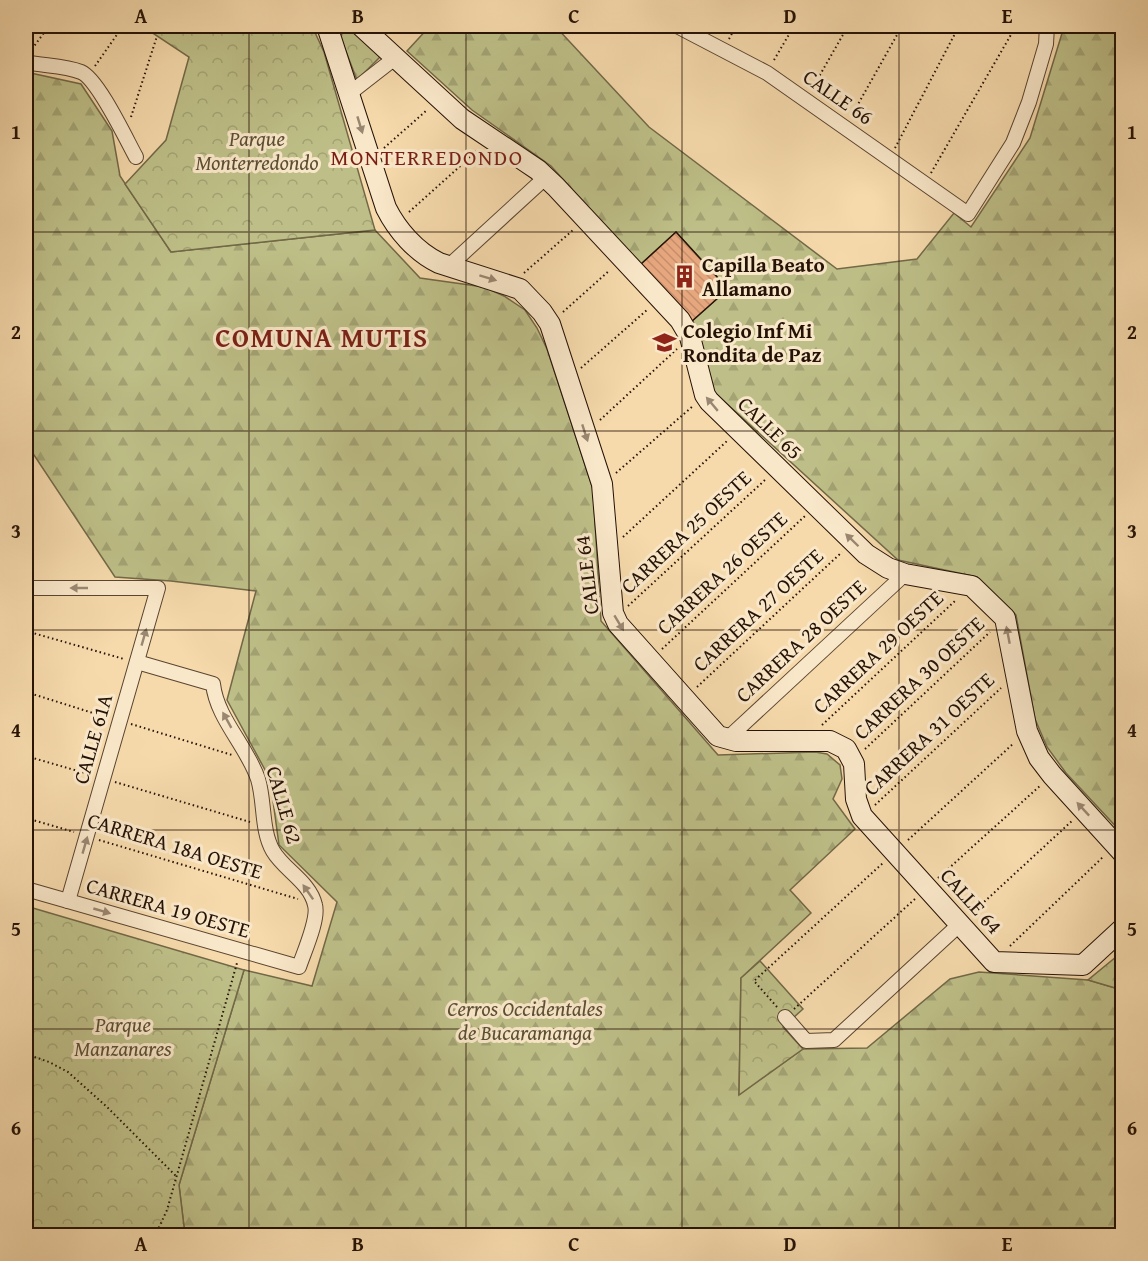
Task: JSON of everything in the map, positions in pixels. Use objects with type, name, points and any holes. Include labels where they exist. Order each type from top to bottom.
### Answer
[{"type":"street","name":"CALLE 65","points":[[361,26],[462,119],[546,177],[680,320],[690,337],[705,396],[715,408],[854,542],[874,560],[905,574],[972,586]]},
{"type":"street","name":"CALLE 66","points":[[677,26],[767,73],[968,214],[1012,144],[1029,102],[1046,44],[1047,26]]},
{"type":"street","name":"CALLE 64","points":[[331,27],[386,208],[395,224],[427,257],[510,285],[525,293],[550,324],[602,484],[615,618],[649,661],[711,730],[726,740]]},
{"type":"street","points":[[28,57],[76,70],[88,76],[136,157]]},
{"type":"street","points":[[350,93],[395,58]]},
{"type":"street","points":[[449,266],[546,177]]},
{"type":"street","name":"CARRERA 28 OESTE","points":[[726,740],[905,574]]},
{"type":"street","points":[[972,586],[1005,618],[1027,730],[1039,758],[1119,848]]},
{"type":"street","name":"CALLE 61A","points":[[26,588],[158,588],[68,901]]},
{"type":"street","name":"CALLE 62","points":[[137,662],[213,684],[218,706],[257,776],[262,794],[265,826],[273,851],[310,893],[315,904]]},
{"type":"street","points":[[726,740],[830,741],[838,744],[846,749],[853,761],[856,776],[856,799],[862,816]]},
{"type":"street","name":"CALLE 64","points":[[862,816],[994,962],[1083,965],[1122,929]]},
{"type":"street","name":"CARRERA 19 OESTE","points":[[26,889],[299,967],[316,913],[315,904]]},
{"type":"street","points":[[785,1017],[806,1041],[834,1040],[960,924]]},
{"type":"path","points":[[28,57],[49,26]]},
{"type":"path","points":[[88,76],[123,26]]},
{"type":"path","points":[[767,73],[794,26]]},
{"type":"path","points":[[805,100],[848,26]]},
{"type":"path","points":[[845,128],[903,26]]},
{"type":"path","points":[[889,159],[959,26]]},
{"type":"path","points":[[925,184],[1016,26]]},
{"type":"path","points":[[124,137],[158,36]]},
{"type":"path","points":[[371,160],[439,99]]},
{"type":"path","points":[[395,224],[491,139]]},
{"type":"path","points":[[510,285],[586,219]]},
{"type":"path","points":[[550,324],[623,258]]},
{"type":"path","points":[[568,380],[660,299]]},
{"type":"path","points":[[586,433],[690,337]]},
{"type":"path","points":[[602,484],[705,396]]},
{"type":"path","points":[[608,552],[738,431]]},
{"type":"path","name":"CARRERA 25 OESTE","points":[[615,618],[778,469]]},
{"type":"path","name":"CARRERA 26 OESTE","points":[[649,661],[816,506]]},
{"type":"path","name":"CARRERA 27 OESTE","points":[[684,699],[854,542]]},
{"type":"path","name":"CARRERA 29 OESTE","points":[[805,741],[972,586]]},
{"type":"path","name":"CARRERA 30 OESTE","points":[[853,761],[1005,618]]},
{"type":"path","points":[[26,631],[137,662]]},
{"type":"path","name":"CARRERA 31 OESTE","points":[[862,816],[1016,674]]},
{"type":"path","points":[[26,692],[249,760]]},
{"type":"path","points":[[26,756],[265,826]]},
{"type":"path","points":[[960,924],[1083,810]]},
{"type":"path","name":"CARRERA 18A OESTE","points":[[26,818],[315,904]]},
{"type":"path","points":[[994,962],[1119,848]]},
{"type":"path","points":[[155,1236],[167,1210],[241,950]]},
{"type":"path","points":[[754,981],[785,1017]]},
{"type":"path","points":[[26,1054],[50,1062],[68,1072],[107,1107],[176,1176]]},
{"type":"green space","name":"Parque Monterredondo","points":[[142,26],[312,26],[324,52],[375,230],[171,252],[125,184],[166,140],[189,57]]},
{"type":"green space","points":[[349,26],[380,57],[357,80],[340,36]]},
{"type":"green space","points":[[430,26],[555,26],[649,127],[837,269],[917,259],[954,213],[971,227],[1030,138],[1063,30],[1061,26],[1122,26],[1122,833],[1066,773],[1047,747],[1035,719],[1016,615],[977,577],[898,560],[714,392],[691,322],[728,289],[676,232],[640,265],[551,166],[472,110],[407,51]]},
{"type":"green space","name":"Cerros Occidentales de Bucaramanga","points":[[26,72],[81,84],[112,131],[120,176],[171,252],[375,230],[420,278],[484,287],[504,296],[525,310],[547,349],[593,489],[601,621],[718,755],[815,752],[827,754],[840,765],[842,779],[833,799],[855,829],[790,890],[811,913],[741,978],[739,1094],[803,1049],[867,1048],[950,979],[979,972],[1088,980],[1122,990],[1122,1235],[185,1235],[179,1185],[244,970],[312,986],[337,902],[279,845],[270,779],[227,700],[256,591],[115,577],[26,443]]},
{"type":"green space","name":"Parque Manzanares","points":[[26,906],[244,970],[179,1185],[185,1235],[26,1235]]},
{"type":"green space","points":[[1122,952],[1122,990],[1088,980]]},
{"type":"green space","points":[[760,961],[803,1009],[783,1027],[803,1049],[739,1095],[741,978]]},
{"type":"building","name":"Capilla Beato Allamano","points":[[676,232],[728,289],[691,322],[640,265]]},
{"type":"place","name":"Capilla Beato Allamano","points":[[684,277]]},
{"type":"place","name":"Colegio Inf Mi Rondita de Paz","points":[[665,343]]},
{"type":"district","name":"MONTERREDONDO","points":[[427,157]]},
{"type":"district","name":"COMUNA MUTIS","points":[[322,338]]}]
